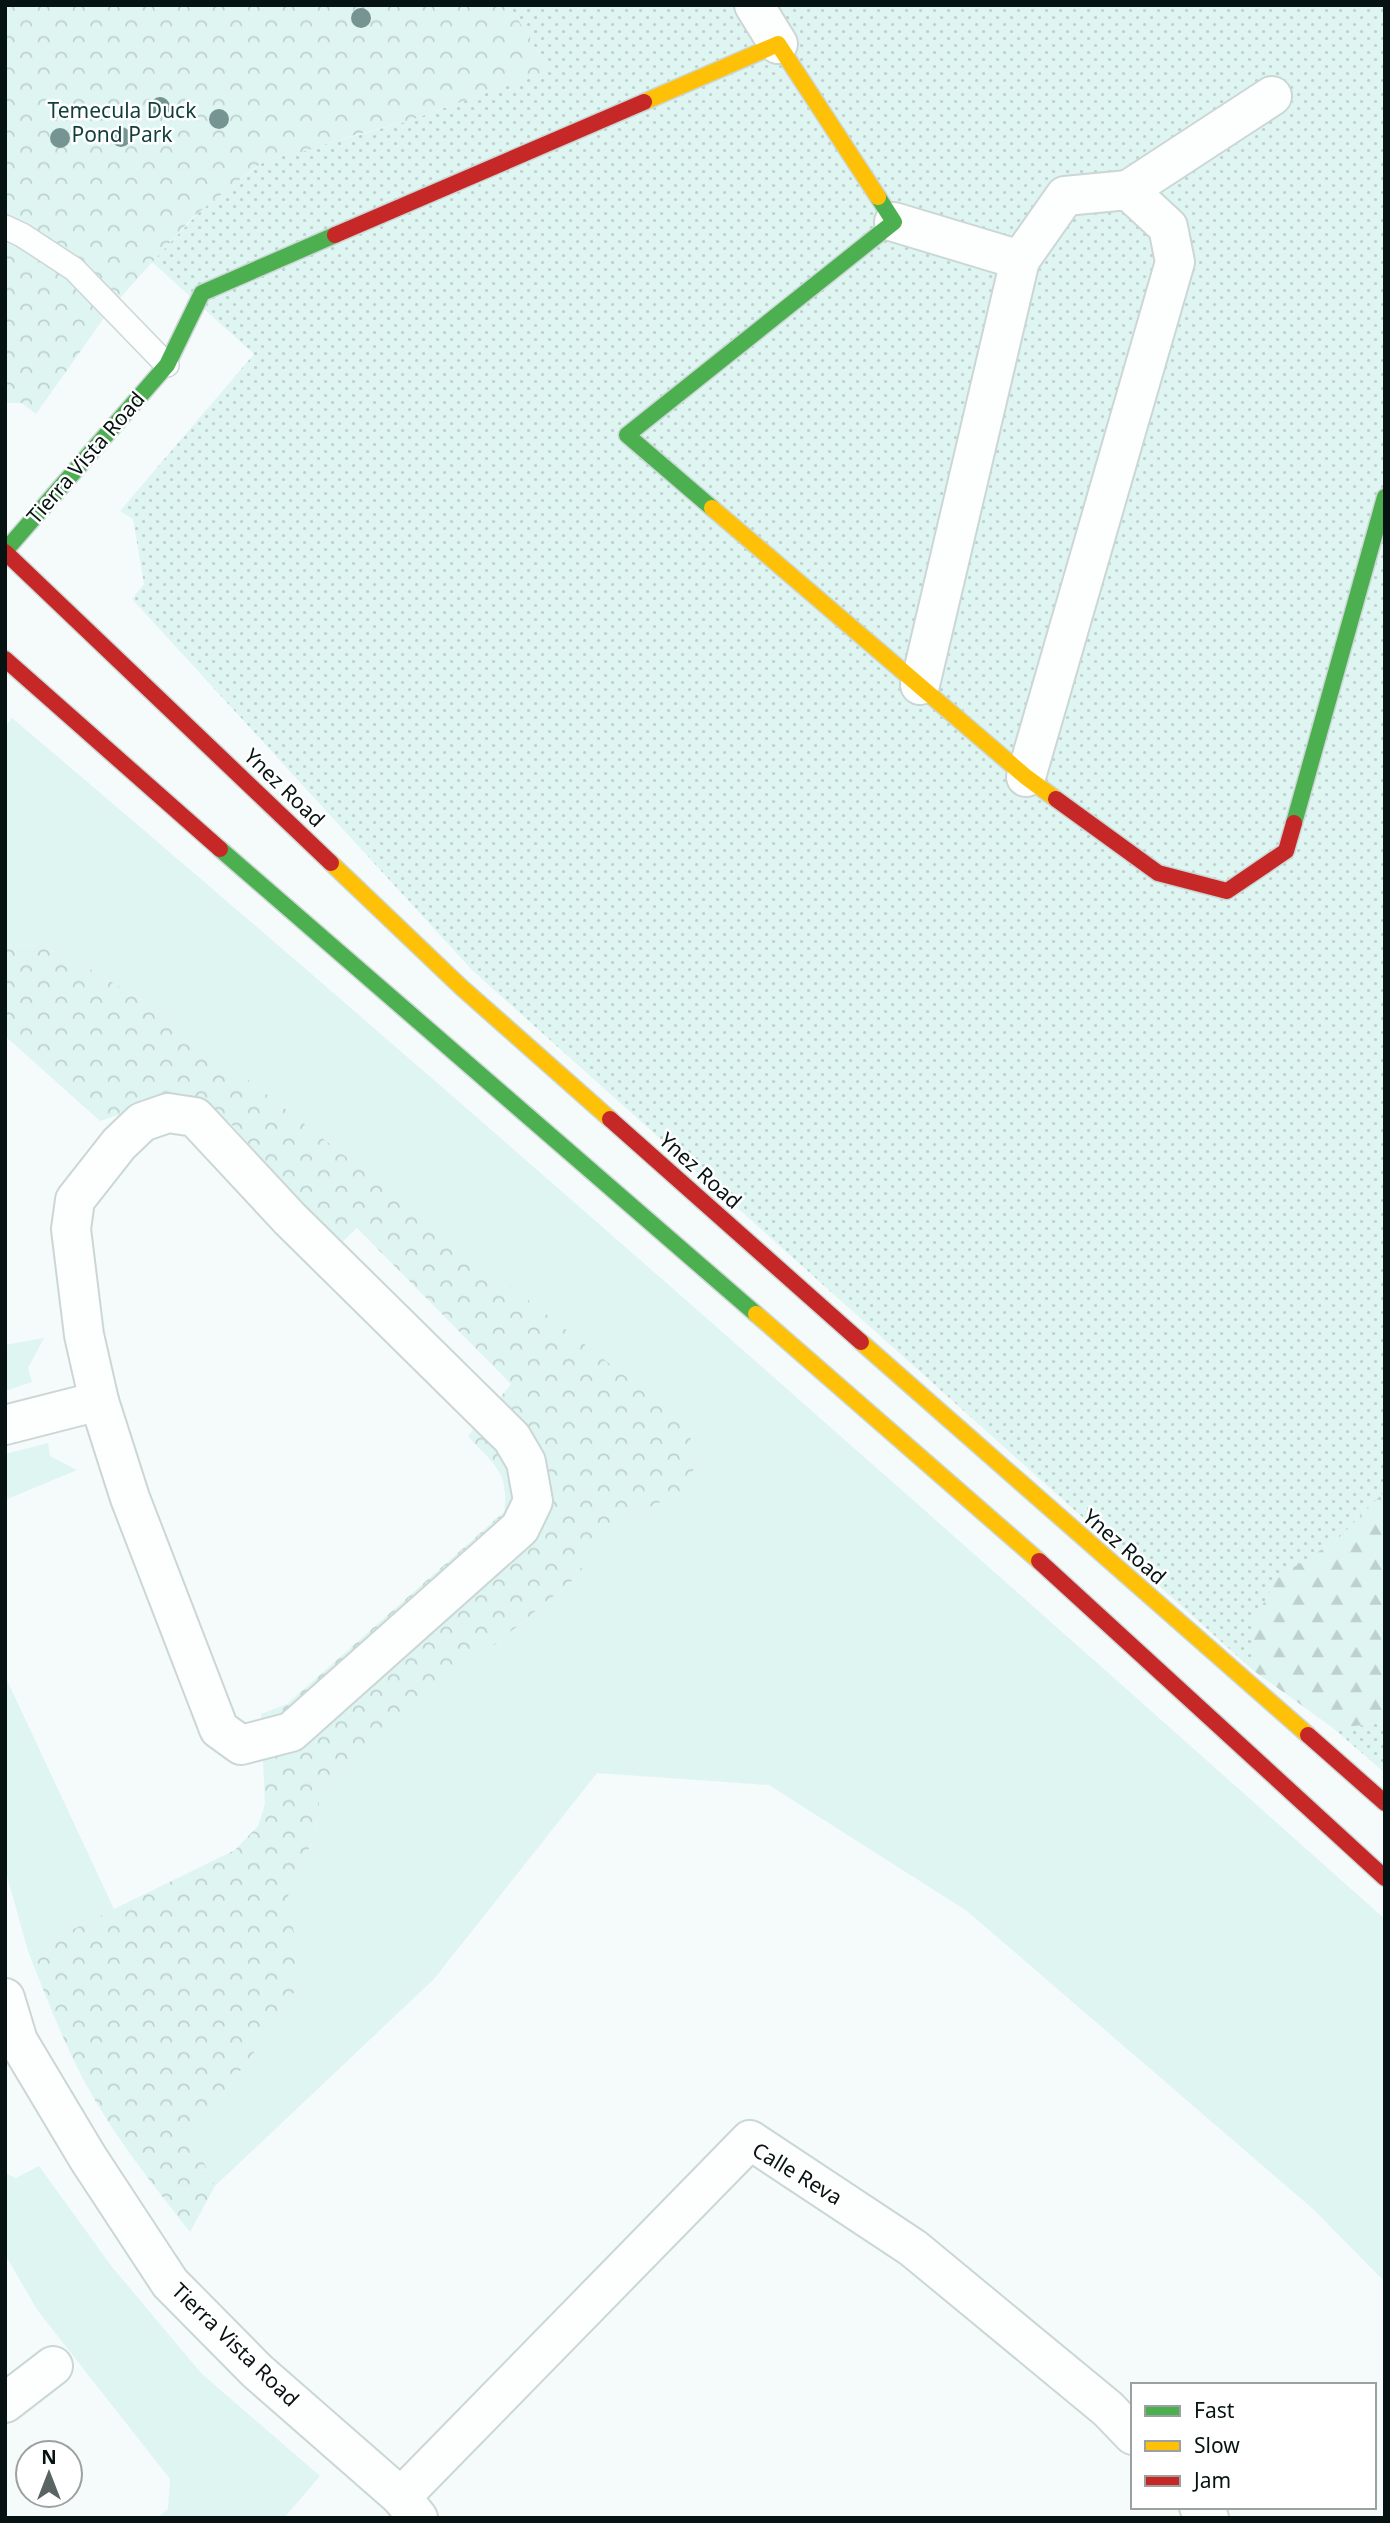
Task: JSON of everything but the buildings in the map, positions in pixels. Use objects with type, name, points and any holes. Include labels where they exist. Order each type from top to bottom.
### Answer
[{"type":"main road","points":[[778,44],[894,222],[627,435],[1026,777],[1158,873],[1227,891],[1286,851],[1385,497]]},
{"type":"main road","name":"Tierra Vista Road","points":[[5,552],[167,365],[202,293],[778,44]]},
{"type":"main road","name":"Ynez Road","points":[[5,552],[461,987],[1067,1525],[1385,1803]]},
{"type":"main road","points":[[5,659],[1013,1537],[1385,1878]]},
{"type":"street","points":[[754,5],[778,44]]},
{"type":"street","points":[[920,685],[1020,260],[1065,196],[1128,190],[1272,96]]},
{"type":"street","points":[[1026,777],[1175,262],[1168,226],[1128,190]]},
{"type":"street","points":[[894,222],[1020,260]]},
{"type":"street","points":[[168,1113],[195,1117],[290,1219],[512,1438],[526,1462],[533,1501],[520,1528],[291,1732],[241,1745],[219,1729],[130,1498],[99,1401],[84,1335],[71,1230],[75,1200],[120,1144],[142,1122],[168,1113]]},
{"type":"street","points":[[5,1424],[99,1401]]},
{"type":"street","name":"Tierra Vista Road","points":[[5,1998],[12,2044],[170,2283],[257,2371],[410,2507]]},
{"type":"street","name":"Calle Reva","points":[[410,2507],[750,2140],[913,2248],[1108,2409],[1131,2433]]},
{"type":"street","points":[[5,2403],[53,2366]]},
{"type":"lane","points":[[5,227],[74,269],[167,365]]},
{"type":"green space","name":"Temecula Duck Pond Park","points":[[5,5],[509,5],[549,70],[408,121],[265,161],[193,217],[111,308],[36,414],[22,403],[5,403]]},
{"type":"green space","points":[[509,5],[1385,5],[1385,1491],[1337,1540],[1278,1577],[1254,1671],[472,970],[132,599],[144,584],[133,519],[120,511],[254,354],[152,262],[207,204],[265,161],[408,121],[549,70]]},
{"type":"green space","points":[[12,718],[531,1164],[1385,1919],[1385,2282],[1313,2209],[967,1911],[769,1785],[597,1773],[434,1979],[215,2186],[191,2135],[273,2028],[298,1986],[301,1958],[286,1903],[295,1872],[314,1840],[321,1789],[584,1571],[572,1558],[604,1525],[638,1513],[681,1492],[698,1462],[686,1424],[162,1012],[92,970],[43,946],[5,947],[5,727]]},
{"type":"green space","points":[[43,946],[92,970],[162,1012],[687,1424],[698,1462],[682,1492],[638,1513],[604,1525],[584,1571],[321,1789],[314,1840],[295,1872],[298,1944],[302,1958],[298,1986],[273,2028],[191,2135],[215,2186],[190,2232],[123,2144],[88,2088],[63,2037],[28,1951],[235,1850],[258,1826],[265,1804],[261,1714],[287,1704],[504,1512],[502,1478],[492,1462],[468,1436],[511,1384],[357,1228],[339,1245],[232,1125],[204,1100],[177,1096],[100,1121],[5,1036],[5,947]]},
{"type":"green space","points":[[44,1338],[28,1368],[32,1382],[5,1391],[5,1345]]},
{"type":"green space","points":[[48,1443],[50,1456],[77,1470],[5,1500],[5,1454]]},
{"type":"green space","points":[[1385,1491],[1385,1723],[1333,1728],[1254,1671],[1254,1620],[1278,1577],[1337,1540]]},
{"type":"green space","points":[[5,1676],[114,1909],[28,1951],[5,1869]]},
{"type":"green space","points":[[1385,1723],[1385,1773],[1333,1728]]},
{"type":"green space","points":[[39,2166],[112,2267],[202,2374],[320,2476],[284,2518],[157,2518],[168,2509],[170,2479],[38,2311],[7,2258],[5,2173],[16,2178]]},
{"type":"traffic: fast","points":[[712,508],[627,435],[894,222],[878,197]]},
{"type":"traffic: fast","points":[[5,551],[167,365],[202,293],[335,235]]},
{"type":"traffic: fast","points":[[1294,823],[1385,497]]},
{"type":"traffic: fast","points":[[220,849],[756,1314]]},
{"type":"traffic: slow","points":[[644,102],[778,44],[878,197]]},
{"type":"traffic: slow","points":[[712,508],[1026,777],[1056,799]]},
{"type":"traffic: slow","points":[[331,863],[461,987],[610,1119]]},
{"type":"traffic: slow","points":[[756,1314],[1039,1561]]},
{"type":"traffic: slow","points":[[861,1342],[1308,1735]]},
{"type":"traffic: jam","points":[[335,235],[644,102]]},
{"type":"traffic: jam","points":[[5,552],[331,863]]},
{"type":"traffic: jam","points":[[5,659],[220,849]]},
{"type":"traffic: jam","points":[[1056,799],[1158,873],[1227,891],[1286,851],[1294,823]]},
{"type":"traffic: jam","points":[[610,1119],[861,1342]]},
{"type":"traffic: jam","points":[[1039,1561],[1385,1878]]},
{"type":"traffic: jam","points":[[1308,1735],[1385,1803]]}]
